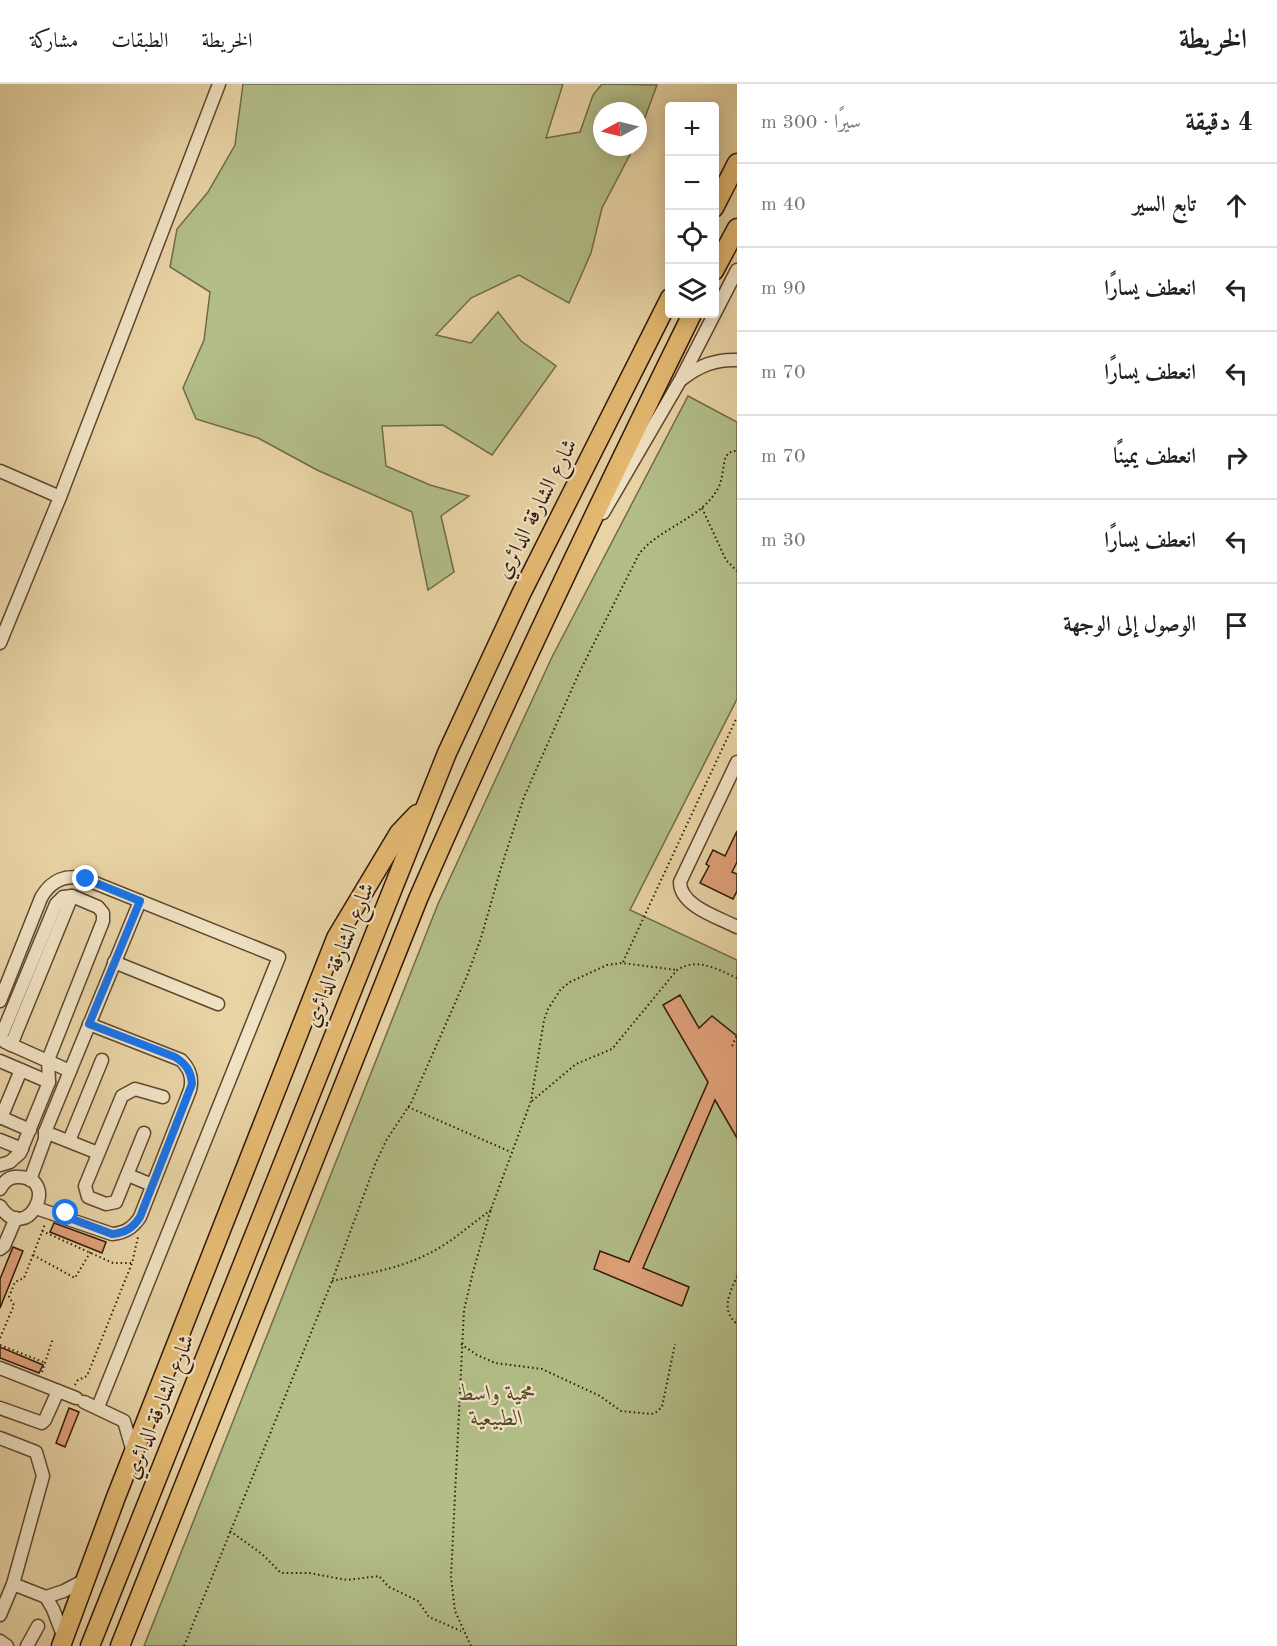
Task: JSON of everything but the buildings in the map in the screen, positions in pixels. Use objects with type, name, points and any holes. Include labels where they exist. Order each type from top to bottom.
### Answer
[{"type":"highway","points":[[719,198],[737,163]]},
{"type":"highway","points":[[718,264],[737,228]]},
{"type":"highway","name":"شارع الشارقة الدائري","points":[[90,1646],[425,806],[501,636],[665,306]]},
{"type":"highway","points":[[120,1646],[418,899],[468,785],[690,318]]},
{"type":"highway","points":[[62,1642],[336,938],[399,833],[425,806]]},
{"type":"street","points":[[0,643],[60,497],[219,84]]},
{"type":"street","points":[[581,544],[612,500],[681,380],[737,270]]},
{"type":"street","points":[[681,380],[700,366],[711,362],[737,360]]},
{"type":"street","points":[[0,471],[60,497]]},
{"type":"street","points":[[737,762],[681,875],[680,888],[686,900],[737,927]]},
{"type":"street","points":[[724,788],[737,794]]},
{"type":"street","points":[[0,1000],[41,898],[59,879],[77,877],[279,957],[98,1407]]},
{"type":"street","points":[[0,1165],[14,1159],[22,1149],[30,1130],[49,1082],[48,1060],[104,918],[98,907],[72,896],[63,897],[56,903],[4,1041],[48,1060],[70,1071]]},
{"type":"street","points":[[26,1178],[40,1137],[45,1132],[140,901]]},
{"type":"street","points":[[114,962],[218,1004]]},
{"type":"street","points":[[38,1205],[64,1219],[72,1219],[112,1234],[126,1232],[136,1223],[192,1084],[190,1071],[175,1057],[89,1024]]},
{"type":"street","points":[[69,1141],[102,1060]]},
{"type":"street","points":[[0,1061],[49,1082]]},
{"type":"street","points":[[21,1070],[1,1118],[30,1130]]},
{"type":"street","points":[[144,1133],[118,1199],[113,1204],[106,1204],[88,1197],[85,1186],[122,1096],[130,1090],[141,1090],[163,1097]]},
{"type":"street","points":[[45,1132],[98,1153]]},
{"type":"street","points":[[0,1140],[22,1149]]},
{"type":"street","points":[[128,1175],[152,1185]]},
{"type":"street","points":[[0,1187],[10,1178],[26,1178],[38,1189],[38,1205],[28,1216],[8,1213]]},
{"type":"street","points":[[38,1205],[66,1213],[72,1219]]},
{"type":"street","points":[[0,1240],[8,1213]]},
{"type":"street","points":[[0,1249],[5,1244],[8,1213]]},
{"type":"street","points":[[0,1368],[98,1407],[124,1421],[150,1411]]},
{"type":"street","points":[[0,1408],[42,1423],[72,1397]]},
{"type":"street","points":[[124,1421],[134,1453]]},
{"type":"street","points":[[0,1438],[36,1452],[43,1476],[13,1584],[0,1615]]},
{"type":"street","points":[[13,1584],[46,1597],[64,1592],[85,1580]]},
{"type":"street","points":[[46,1597],[53,1609],[62,1642]]},
{"type":"street","points":[[27,1646],[38,1626]]},
{"type":"street","points":[[0,1641],[8,1646]]},
{"type":"path","points":[[184,1646],[332,1281],[376,1162],[387,1139],[408,1107],[467,976],[481,938],[524,797],[579,673],[639,554],[649,543],[702,507],[721,482],[726,456],[732,451],[737,451]]},
{"type":"path","points":[[702,507],[726,560],[737,571]]},
{"type":"path","points":[[622,963],[737,717]]},
{"type":"path","points":[[471,1646],[455,1611],[451,1577],[461,1344],[468,1291],[491,1209],[531,1101],[544,1020],[553,1000],[570,982],[607,965],[622,963],[677,970]]},
{"type":"path","points":[[531,1101],[576,1064],[612,1049],[677,970],[688,964],[700,963],[737,978]]},
{"type":"path","points":[[732,1046],[737,1035]]},
{"type":"path","points":[[408,1107],[511,1152]]},
{"type":"path","points":[[332,1281],[386,1270],[410,1262],[431,1252],[491,1209]]},
{"type":"path","points":[[0,1338],[14,1305],[9,1297],[15,1282],[24,1278],[50,1213]]},
{"type":"path","points":[[72,1397],[77,1381],[87,1376],[132,1263],[138,1242],[136,1223]]},
{"type":"path","points":[[42,1231],[91,1251],[113,1263],[132,1263]]},
{"type":"path","points":[[32,1255],[75,1278],[91,1251]]},
{"type":"path","points":[[737,1276],[727,1302],[729,1314],[737,1324]]},
{"type":"path","points":[[39,1384],[53,1338]]},
{"type":"path","points":[[461,1344],[495,1363],[543,1369],[600,1396],[621,1411],[651,1414],[662,1407],[675,1344]]},
{"type":"path","points":[[0,1345],[45,1363]]},
{"type":"path","points":[[230,1532],[262,1554],[281,1573],[309,1573],[347,1580],[380,1576],[389,1587],[418,1601],[429,1617],[463,1631]]},
{"type":"green space","points":[[243,84],[563,84],[546,138],[580,132],[593,95],[602,84],[657,85],[647,112],[647,102],[593,102],[593,156],[629,156],[602,208],[591,253],[569,303],[519,275],[471,298],[436,335],[471,343],[498,312],[521,341],[556,366],[492,455],[443,425],[382,426],[386,466],[430,485],[469,496],[441,516],[454,572],[428,590],[412,512],[317,470],[258,438],[196,419],[183,388],[204,340],[210,292],[170,267],[177,229],[208,192],[235,145]]},
{"type":"green space","name":"محمية واسط الطبيعية","points":[[688,396],[737,422],[737,699],[630,910],[737,960],[737,1646],[144,1646],[438,904],[552,657]]},
{"type":"route","points":[[66,1213],[72,1219],[112,1234],[126,1232],[132,1228],[140,1217],[192,1084],[190,1071],[181,1060],[89,1024],[140,901],[86,879]]}]
